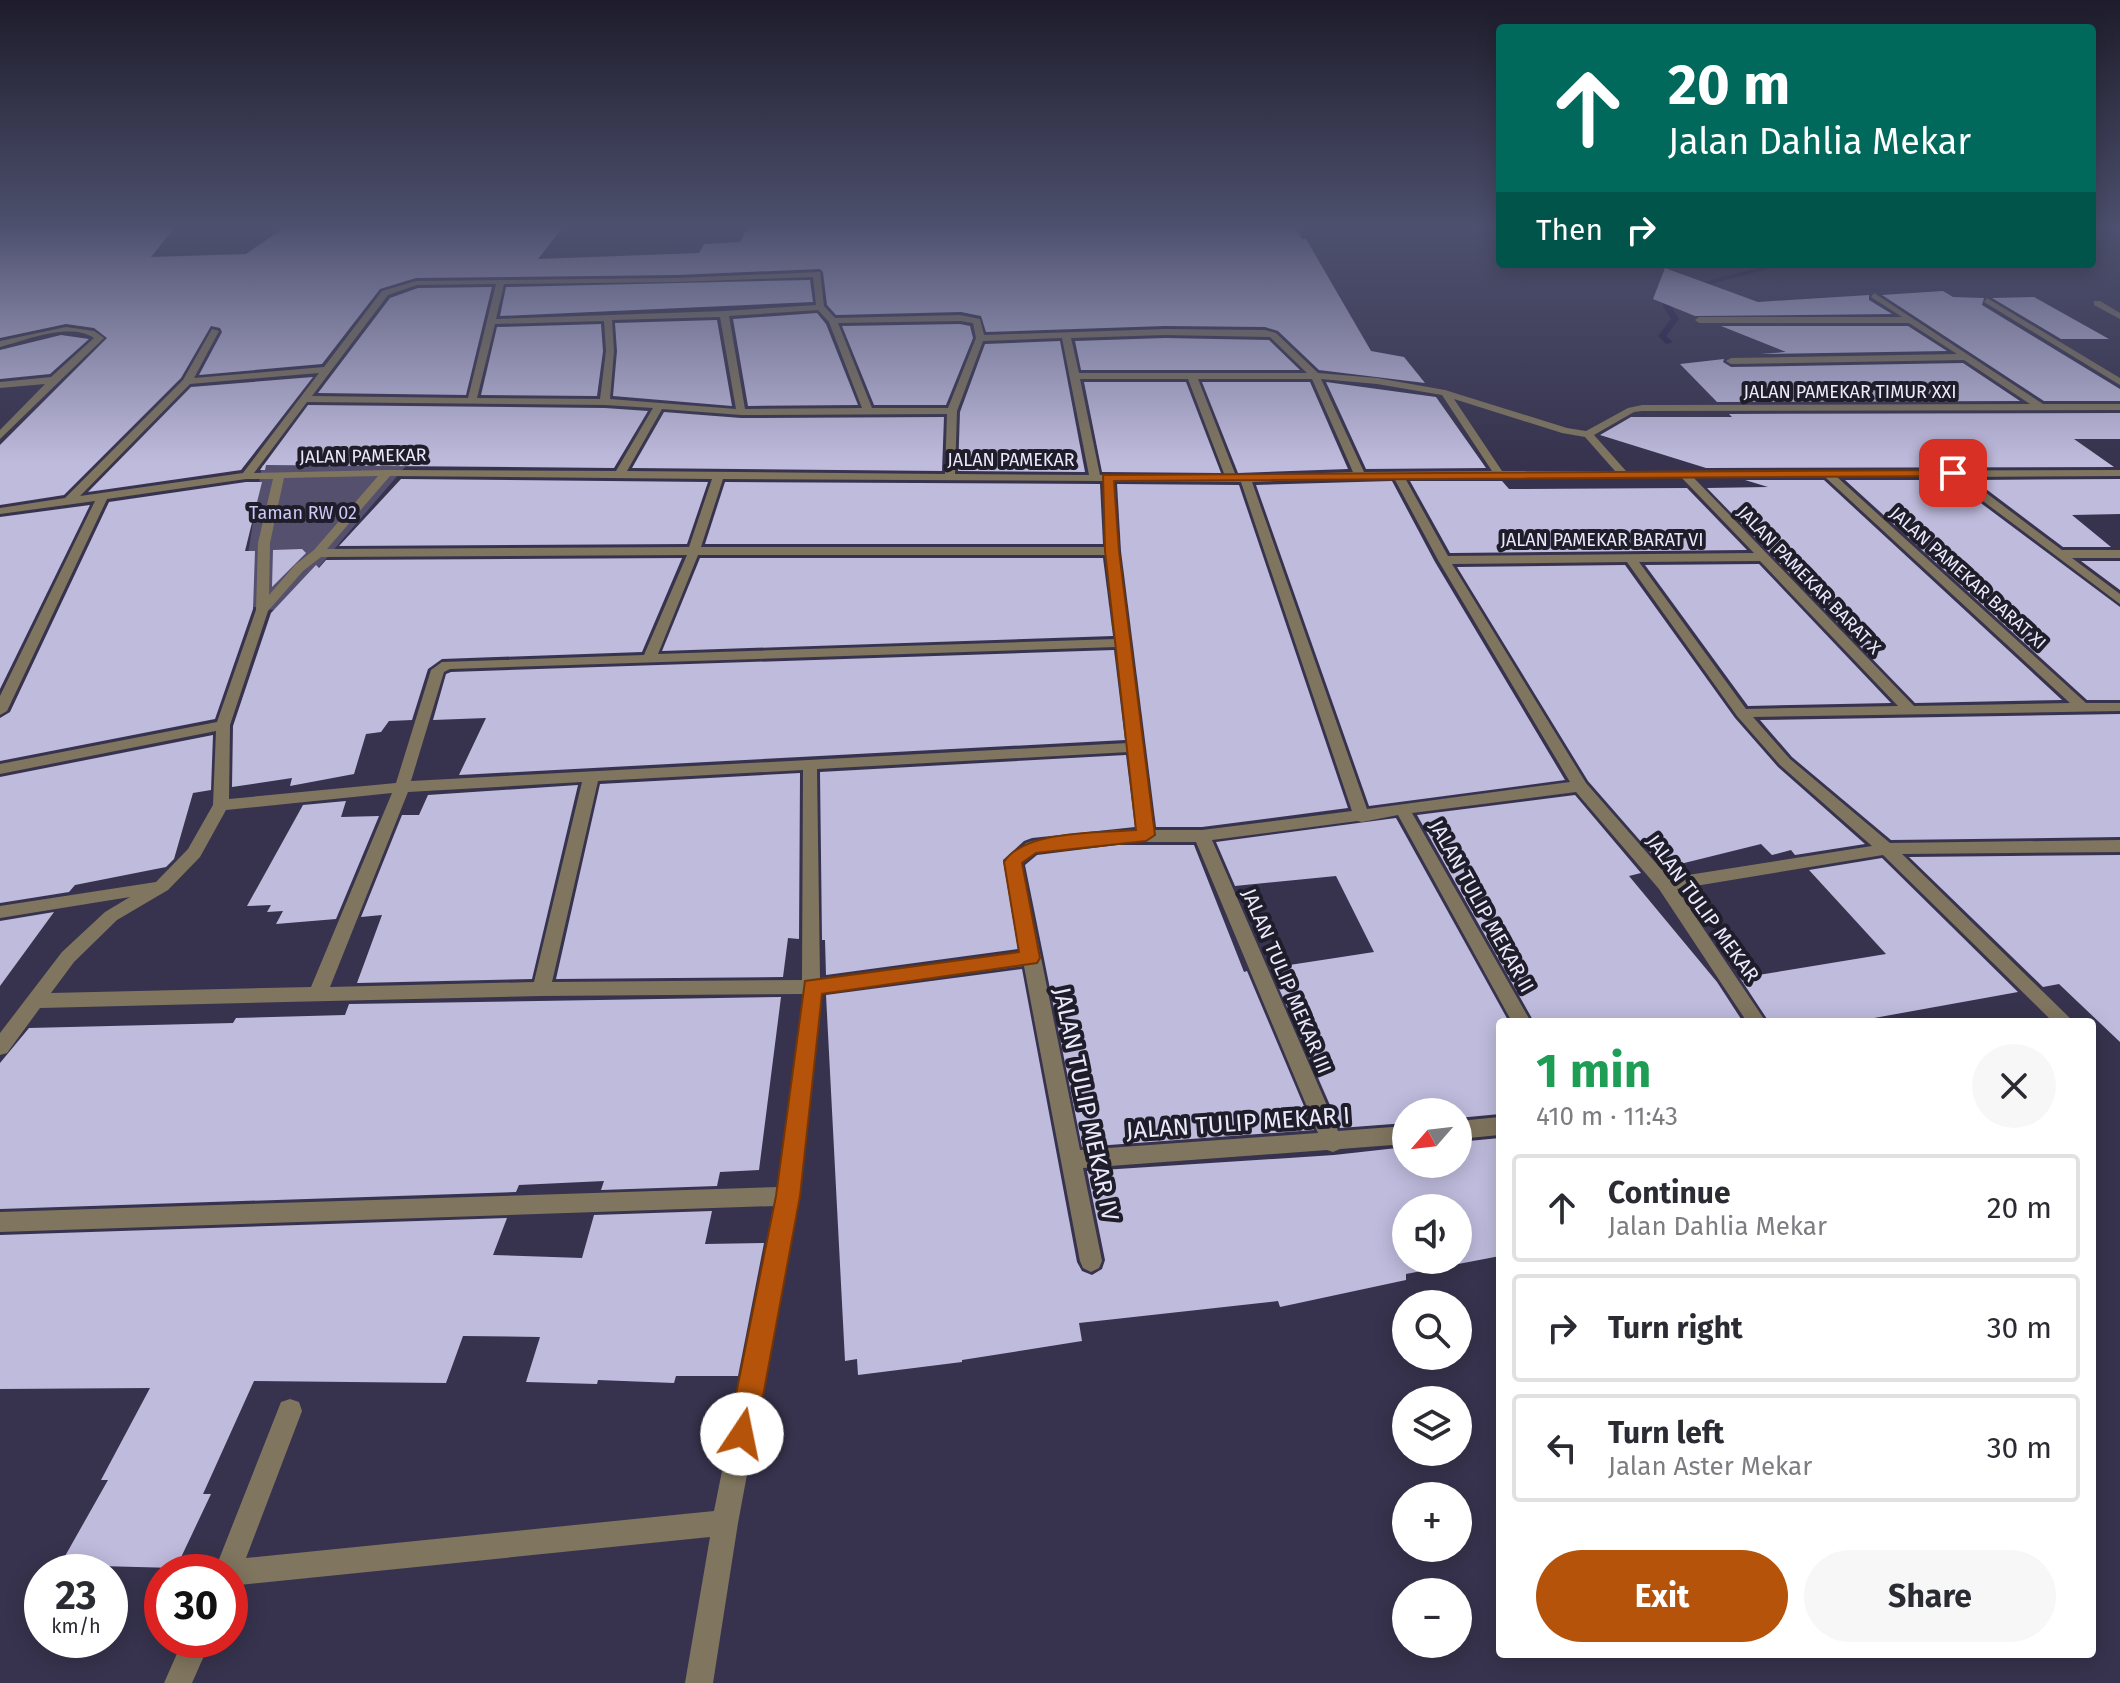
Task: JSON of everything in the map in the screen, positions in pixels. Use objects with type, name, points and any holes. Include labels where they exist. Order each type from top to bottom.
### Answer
[{"type":"street","points":[[246,476],[375,306]]},
{"type":"street","points":[[472,400],[494,306]]},
{"type":"street","points":[[1889,306],[2041,407]]},
{"type":"street","points":[[1996,306],[2120,382]]},
{"type":"street","points":[[2101,306],[2120,316]]},
{"type":"street","points":[[489,322],[724,314],[820,307],[833,321],[867,409]]},
{"type":"street","points":[[724,314],[741,412]]},
{"type":"street","points":[[605,402],[610,351],[608,317]]},
{"type":"street","points":[[833,321],[972,319],[980,325],[980,338],[952,411],[950,478]]},
{"type":"street","points":[[1699,320],[1910,320]]},
{"type":"street","points":[[69,501],[187,381],[215,331]]},
{"type":"street","points":[[0,344],[55,332],[91,332],[100,338],[0,436]]},
{"type":"street","points":[[980,338],[1066,334],[1273,335],[1315,376],[1360,475]]},
{"type":"street","points":[[1066,334],[1101,478],[1146,835],[1202,836],[1580,786]]},
{"type":"street","points":[[1731,361],[1966,357]]},
{"type":"street","points":[[187,381],[326,370]]},
{"type":"street","points":[[1074,376],[1315,376],[1377,381],[1445,393],[1566,431],[1588,434],[1624,475]]},
{"type":"street","points":[[1192,376],[1238,478],[1362,817]]},
{"type":"street","points":[[0,385],[54,380]]},
{"type":"street","points":[[1445,393],[1500,476]]},
{"type":"street","points":[[305,399],[605,402],[741,412],[867,409],[952,411]]},
{"type":"street","name":"JALAN PAMEKAR TIMUR XXI","points":[[1588,434],[1631,410],[1642,408],[2120,407]]},
{"type":"street","points":[[620,474],[658,408]]},
{"type":"street","points":[[262,610],[299,568],[318,553],[387,473]]},
{"type":"street","name":"JALAN PAMEKAR","points":[[0,511],[246,476],[387,473],[950,478],[2120,473]]},
{"type":"street","points":[[1953,473],[2120,600]]},
{"type":"street","name":"JALAN PAMEKAR BARAT X","points":[[1684,474],[1910,710]]},
{"type":"street","points":[[0,1047],[68,957],[111,916],[162,886],[194,853],[221,805],[223,725],[262,610],[264,543],[279,475]]},
{"type":"street","name":"JALAN PAMEKAR BARAT XI","points":[[1829,475],[2082,707]]},
{"type":"street","points":[[650,657],[694,551],[718,476]]},
{"type":"street","name":"JALAN TULIP MEKAR","points":[[1399,477],[1444,560],[1580,786],[1665,885],[1754,1018]]},
{"type":"street","points":[[0,711],[102,497]]},
{"type":"street","points":[[318,553],[1112,551]]},
{"type":"street","points":[[2060,554],[2120,554]]},
{"type":"street","points":[[1630,557],[1742,713],[1785,762],[1886,849],[2061,1018]]},
{"type":"street","name":"JALAN PAMEKAR BARAT VI","points":[[1444,560],[1761,557]]},
{"type":"street","points":[[318,993],[402,787],[438,670],[457,662],[1123,643]]},
{"type":"street","points":[[1742,713],[2120,707]]},
{"type":"street","points":[[0,769],[223,725]]},
{"type":"street","points":[[221,805],[402,787],[1135,747]]},
{"type":"street","points":[[699,1683],[725,1523],[788,1196],[811,1017],[810,764]]},
{"type":"street","points":[[541,989],[591,778]]},
{"type":"street","name":"JALAN TULIP MEKAR II","points":[[1403,811],[1520,1018]]},
{"type":"street","name":"JALAN TULIP MEKAR IV","points":[[1091,1261],[1013,862],[1032,847],[1146,835]]},
{"type":"street","name":"JALAN TULIP MEKAR III","points":[[1202,836],[1333,1143]]},
{"type":"street","points":[[1665,885],[1886,849],[2120,846]]},
{"type":"street","points":[[0,912],[162,886]]},
{"type":"street","points":[[35,1001],[318,993],[812,987],[1030,958]]},
{"type":"street","points":[[1472,1129],[1496,1126]]},
{"type":"street","name":"JALAN TULIP MEKAR I","points":[[1073,1160],[1392,1137]]},
{"type":"street","points":[[0,1222],[788,1196]]},
{"type":"street","points":[[235,1554],[290,1411]]},
{"type":"street","points":[[248,1570],[725,1523]]},
{"type":"street","points":[[178,1683],[189,1658]]},
{"type":"green space","name":"Taman RW 02","points":[[411,460],[281,611],[240,605],[262,465]]},
{"type":"building","points":[[0,306],[367,306],[322,364],[199,375],[222,332],[220,328],[211,326],[181,378],[64,495],[0,505],[0,445],[107,338],[94,328],[66,324],[0,338]]},
{"type":"building","points":[[384,306],[488,306],[466,395],[318,393]]},
{"type":"building","points":[[502,306],[734,306],[500,316]]},
{"type":"building","points":[[827,306],[1345,306],[1371,351],[1404,357],[1425,383],[1319,370],[1278,331],[1265,327],[1165,326],[986,332],[981,316],[961,312],[836,315]]},
{"type":"building","points":[[1669,306],[1878,306],[1892,314],[1695,316]]},
{"type":"building","points":[[1898,306],[1983,306],[2120,389],[2120,401],[2044,401]]},
{"type":"building","points":[[2005,306],[2049,306],[2109,339],[2061,339]]},
{"type":"building","points":[[817,313],[826,324],[858,405],[748,406],[733,319]]},
{"type":"building","points":[[717,320],[732,406],[613,396],[617,351],[615,323]]},
{"type":"building","points":[[601,324],[603,351],[597,396],[481,395],[497,327]]},
{"type":"building","points":[[842,326],[970,326],[973,338],[946,405],[874,405]]},
{"type":"building","points":[[1721,326],[1908,326],[1947,351],[1760,354],[1786,352]]},
{"type":"building","points":[[61,335],[89,339],[50,374],[0,379],[0,350]]},
{"type":"building","points":[[1165,338],[1269,340],[1300,370],[1081,370],[1075,341]]},
{"type":"building","points":[[1060,341],[1085,472],[958,471],[960,412],[985,344]]},
{"type":"building","points":[[1724,359],[1723,362],[1731,367],[1963,363],[2020,401],[1717,402],[1680,364]]},
{"type":"building","points":[[313,377],[241,470],[88,492],[191,387]]},
{"type":"building","points":[[1084,382],[1186,382],[1221,473],[1102,472]]},
{"type":"building","points":[[1202,382],[1310,382],[1348,469],[1238,473]]},
{"type":"building","points":[[1326,382],[1436,397],[1486,468],[1366,469]]},
{"type":"building","points":[[308,405],[648,411],[614,468],[266,465],[265,470],[260,470]]},
{"type":"building","points":[[664,412],[741,418],[944,417],[942,471],[632,468]]},
{"type":"building","points":[[2120,413],[2120,439],[2074,439],[2114,467],[1706,468],[1600,435],[1631,417]]},
{"type":"building","points":[[401,479],[708,482],[687,544],[339,546]]},
{"type":"building","points":[[2120,479],[2120,514],[2072,515],[2111,547],[2063,547],[1974,480]]},
{"type":"building","points":[[1745,480],[1824,480],[2062,700],[1915,703],[1707,488],[1768,487]]},
{"type":"building","points":[[1845,480],[1950,480],[2120,607],[2120,700],[2087,700]]},
{"type":"building","points":[[1392,481],[1435,562],[1565,780],[1369,806],[1256,485]]},
{"type":"building","points":[[1410,481],[1502,481],[1509,489],[1687,488],[1747,550],[1450,553]]},
{"type":"building","points":[[262,482],[245,551],[255,551],[253,609],[215,719],[0,761],[0,718],[10,712],[109,502]]},
{"type":"building","points":[[725,482],[1100,484],[1103,544],[705,544]]},
{"type":"building","points":[[1117,484],[1239,485],[1348,808],[1202,827],[1156,827],[1121,551]]},
{"type":"building","points":[[90,505],[0,689],[0,517]]},
{"type":"building","points":[[302,549],[306,553],[272,587],[273,550]]},
{"type":"building","points":[[682,558],[642,652],[442,659],[428,669],[412,720],[389,721],[381,732],[366,734],[354,774],[290,786],[292,778],[232,787],[233,726],[271,613],[316,565],[319,568],[326,560]]},
{"type":"building","points":[[700,558],[1103,558],[1113,636],[662,651]]},
{"type":"building","points":[[2081,561],[2120,561],[2120,590]]},
{"type":"building","points":[[1759,564],[1891,703],[1748,706],[1645,565]]},
{"type":"building","points":[[1625,565],[1735,718],[1778,767],[1865,844],[1795,855],[1791,850],[1772,855],[1761,844],[1664,868],[1588,781],[1457,567]]},
{"type":"building","points":[[1114,650],[1125,740],[459,775],[486,718],[433,720],[446,674],[451,672]]},
{"type":"building","points":[[2120,714],[2120,837],[1891,840],[1792,757],[1760,720]]},
{"type":"building","points":[[213,735],[211,790],[193,793],[174,859],[166,867],[75,885],[69,892],[0,903],[0,777]]},
{"type":"building","points":[[1126,755],[1135,827],[1032,838],[1024,841],[1003,860],[1018,949],[826,975],[825,940],[822,940],[820,772]]},
{"type":"building","points":[[800,773],[799,939],[788,938],[783,977],[556,979],[600,784]]},
{"type":"building","points":[[578,785],[532,979],[357,983],[382,915],[361,917],[402,815],[419,815],[428,795]]},
{"type":"building","points":[[1575,795],[1641,873],[1629,876],[1717,982],[1740,1018],[1532,1018],[1417,815]]},
{"type":"building","points":[[346,801],[341,817],[379,816],[336,919],[276,924],[283,911],[267,912],[271,905],[247,906],[303,805]]},
{"type":"building","points":[[1396,818],[1507,1018],[1496,1018],[1496,1114],[1472,1117],[1472,1098],[1392,1098],[1392,1124],[1340,1128],[1270,968],[1374,952],[1336,876],[1235,886],[1216,842]]},
{"type":"building","points":[[1117,845],[1194,845],[1244,972],[1247,971],[1314,1130],[1082,1147],[1025,865],[1037,855]]},
{"type":"building","points":[[2120,855],[2120,1042],[2059,984],[2043,987],[1909,857]]},
{"type":"building","points":[[1882,858],[2018,992],[1874,1018],[1766,1018],[1740,978],[1886,954],[1809,870]]},
{"type":"building","points":[[54,912],[0,986],[0,921]]},
{"type":"building","points":[[1022,969],[1077,1262],[1082,1271],[1092,1275],[1102,1269],[1105,1260],[1087,1171],[1392,1149],[1392,1178],[1472,1178],[1472,1141],[1496,1138],[1496,1257],[1472,1261],[1472,1194],[1392,1194],[1392,1274],[1406,1274],[1406,1280],[1280,1307],[1278,1301],[1079,1323],[1082,1341],[962,1362],[858,1375],[857,1359],[845,1361],[826,995]]},
{"type":"building","points":[[781,997],[759,1170],[720,1172],[717,1186],[601,1190],[604,1181],[519,1185],[516,1192],[0,1209],[0,1063],[29,1028],[233,1023],[236,1018],[345,1015],[349,1004]]},
{"type":"building","points":[[712,1211],[705,1244],[764,1243],[738,1376],[676,1376],[674,1383],[598,1380],[597,1384],[526,1382],[540,1337],[463,1336],[446,1383],[254,1381],[203,1494],[211,1494],[183,1554],[144,1554],[144,1567],[128,1567],[128,1554],[66,1554],[108,1480],[101,1480],[150,1388],[0,1389],[0,1235],[507,1218],[493,1255],[582,1258],[594,1215]]},
{"type":"waterway","points":[[1667,306],[1675,319],[1662,336],[1669,342]]},
{"type":"route","points":[[742,1434],[788,1196],[811,1017],[812,987],[1030,958],[1013,862],[1021,853],[1032,847],[1146,835],[1112,551],[1108,478],[1953,473]]}]
